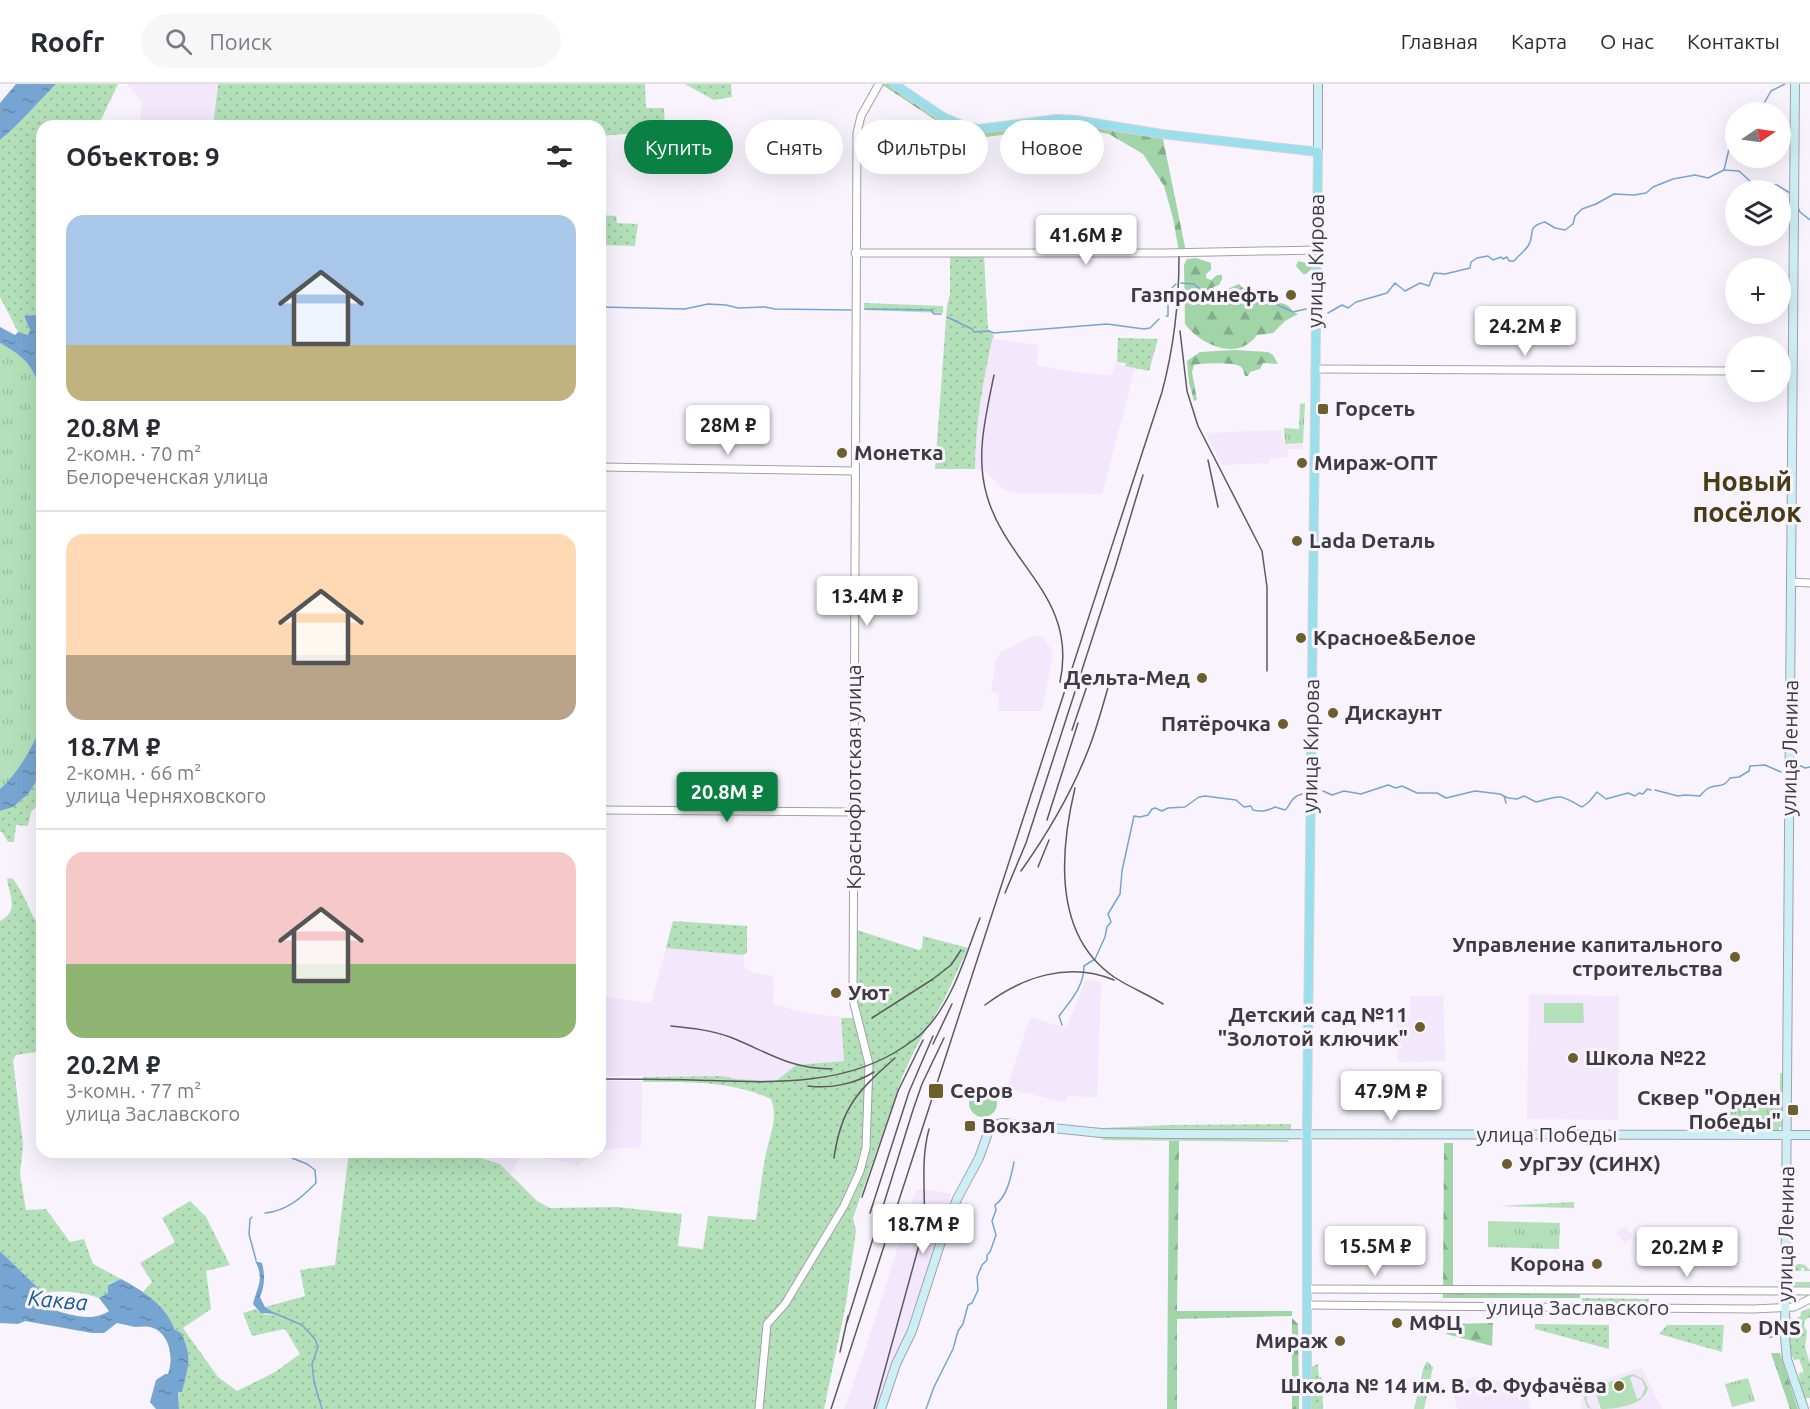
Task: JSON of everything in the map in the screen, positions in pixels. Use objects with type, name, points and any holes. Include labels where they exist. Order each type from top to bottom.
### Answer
[{"type":"main road","points":[[894,84],[943,117],[979,129],[1057,119],[1076,120],[1162,134],[1317,152]]},
{"type":"main road","name":"улица Кирова","points":[[1307,1409],[1307,1135],[1318,84]]},
{"type":"main road","name":"улица Ленина","points":[[1796,84],[1785,1337],[1787,1359],[1804,1409]]},
{"type":"main road","name":"улица Победы","points":[[881,1409],[896,1364],[912,1331],[948,1220],[989,1130],[997,1124],[1101,1133],[1810,1136]]},
{"type":"street","name":"Краснофлотская улица","points":[[759,1409],[767,1324],[785,1304],[844,1206],[860,1171],[866,1148],[869,1064],[853,1000],[855,253],[858,123],[879,84]]},
{"type":"street","points":[[855,253],[1165,253],[1317,250]]},
{"type":"street","points":[[1315,369],[1725,371]]},
{"type":"street","points":[[606,467],[782,468],[855,471]]},
{"type":"street","points":[[1792,582],[1810,583]]},
{"type":"street","points":[[606,810],[854,812]]},
{"type":"street","name":"улица Заславского","points":[[1307,1289],[1810,1291]]},
{"type":"street","name":"улица Заславского","points":[[1307,1305],[1721,1309],[1794,1307],[1810,1299]]},
{"type":"shaded area","points":[[127,84],[217,84],[214,120],[140,120],[142,103]]},
{"type":"shaded area","points":[[992,339],[1038,345],[1037,365],[1078,373],[1112,375],[1115,364],[1135,368],[1102,494],[1012,493],[1003,489],[984,470],[975,469],[980,397]]},
{"type":"shaded area","points":[[1281,430],[1284,445],[1303,444],[1303,449],[1288,449],[1287,457],[1270,459],[1269,463],[1222,465],[1206,433]]},
{"type":"shaded area","points":[[1035,635],[1043,637],[1053,652],[1042,711],[998,711],[999,693],[991,692],[996,659],[1001,652]]},
{"type":"shaded area","points":[[666,948],[743,955],[745,968],[754,973],[772,976],[773,1004],[806,1013],[840,1017],[844,1061],[796,1065],[776,1081],[735,1079],[723,1076],[606,1076],[606,997],[651,1003]]},
{"type":"shaded area","points":[[1086,979],[1101,983],[1097,1097],[1068,1096],[1066,1103],[1007,1088],[1030,1017],[1066,1028]]},
{"type":"shaded area","name":"Школа №22","points":[[1529,994],[1619,996],[1618,1120],[1527,1119]]},
{"type":"shaded area","name":"Детский сад №11 \"Золотой ключик\"","points":[[1410,996],[1443,996],[1445,1061],[1398,1062],[1396,1016],[1410,1016]]},
{"type":"shaded area","points":[[606,1081],[642,1081],[641,1147],[606,1150]]},
{"type":"shaded area","points":[[478,1158],[519,1158],[511,1174],[500,1164]]},
{"type":"shaded area","points":[[545,1158],[588,1158],[578,1165]]},
{"type":"shaded area","points":[[924,1189],[951,1194],[915,1317],[887,1378],[878,1409],[844,1409],[916,1190]]},
{"type":"shaded area","points":[[1625,1226],[1633,1237],[1625,1244],[1616,1232]]},
{"type":"shaded area","name":"Школа № 14 им. В. Ф. Фуфачёва","points":[[1642,1368],[1662,1409],[1581,1409],[1582,1394],[1587,1384]]},
{"type":"shaded area","points":[[1477,1377],[1525,1387],[1531,1409],[1458,1409],[1449,1384]]},
{"type":"green space","points":[[56,84],[118,84],[101,120],[36,120],[36,316],[24,317],[30,330],[28,335],[18,332],[0,297],[0,140]]},
{"type":"green space","points":[[218,84],[645,84],[646,108],[664,108],[665,120],[624,120],[624,134],[606,136],[606,120],[214,120]]},
{"type":"green space","points":[[685,84],[731,84],[732,97],[714,100]]},
{"type":"green space","points":[[881,84],[894,84],[943,117],[952,120],[935,120]]},
{"type":"green space","points":[[1000,126],[1000,135],[988,137],[988,128]]},
{"type":"green space","points":[[1104,126],[1162,134],[1186,252],[1179,252],[1164,186],[1143,154],[1104,133]]},
{"type":"green space","points":[[606,215],[616,216],[617,223],[638,224],[635,246],[606,245]]},
{"type":"green space","points":[[950,255],[984,255],[988,329],[994,336],[980,404],[975,469],[935,469],[947,306],[950,294]]},
{"type":"green space","points":[[1196,258],[1211,263],[1211,270],[1206,274],[1206,278],[1211,280],[1217,275],[1222,275],[1219,285],[1213,287],[1213,291],[1218,293],[1239,284],[1244,289],[1236,291],[1234,295],[1236,298],[1258,299],[1258,303],[1287,305],[1298,314],[1285,321],[1273,333],[1257,335],[1240,348],[1220,348],[1210,344],[1192,332],[1185,324],[1184,265],[1187,259]]},
{"type":"green space","points":[[1309,258],[1314,267],[1303,274],[1296,266],[1298,261],[1306,263]]},
{"type":"green space","points":[[864,303],[943,306],[943,313],[864,310]]},
{"type":"green space","points":[[1118,338],[1158,339],[1149,371],[1117,362]]},
{"type":"green space","points":[[0,343],[17,353],[28,364],[36,378],[36,738],[24,760],[0,789]]},
{"type":"green space","points":[[1235,350],[1268,352],[1273,355],[1278,364],[1263,363],[1260,369],[1250,372],[1248,376],[1245,376],[1238,365],[1211,363],[1194,365],[1192,372],[1197,400],[1194,401],[1189,383],[1187,361],[1200,352]]},
{"type":"green space","points":[[1305,403],[1303,443],[1285,444],[1284,428],[1299,429],[1300,404]]},
{"type":"green space","points":[[36,782],[36,807],[31,812],[28,826],[16,825],[14,842],[8,842],[0,832],[0,811],[13,807],[28,794]]},
{"type":"green space","points":[[12,878],[20,889],[36,921],[36,1052],[16,1055],[13,1060],[23,1145],[20,1174],[26,1210],[46,1209],[70,1242],[84,1239],[93,1264],[121,1279],[108,1284],[108,1293],[99,1298],[72,1292],[44,1293],[0,1251],[0,921],[10,913],[12,903],[7,879]]},
{"type":"green space","points":[[673,921],[747,926],[747,953],[743,955],[666,948]]},
{"type":"green space","points":[[857,930],[919,950],[922,948],[923,936],[968,948],[944,1000],[915,1049],[903,1075],[853,1218],[856,1231],[846,1304],[824,1409],[179,1409],[175,1330],[166,1314],[143,1292],[152,1282],[140,1263],[175,1242],[162,1218],[190,1201],[206,1217],[230,1265],[206,1271],[211,1309],[183,1328],[218,1377],[237,1391],[275,1372],[300,1354],[285,1329],[252,1336],[243,1313],[256,1309],[266,1315],[274,1314],[265,1307],[305,1296],[300,1270],[335,1265],[348,1158],[480,1158],[500,1164],[537,1201],[550,1208],[617,1207],[682,1214],[678,1246],[703,1249],[708,1216],[756,1220],[774,1114],[771,1099],[724,1085],[692,1082],[643,1082],[643,1077],[723,1076],[735,1079],[776,1081],[796,1065],[844,1061],[841,1018],[858,1018],[856,1001]]},
{"type":"green space","points":[[1544,1003],[1583,1003],[1584,1023],[1544,1023]]},
{"type":"green space","points":[[1780,1073],[1783,1073],[1785,1095],[1783,1127],[1779,1127],[1779,1131],[1724,1131],[1721,1126],[1779,1126],[1780,1097],[1770,1097],[1771,1092],[1775,1090],[1780,1093]]},
{"type":"green space","points":[[983,1089],[993,1093],[997,1103],[993,1113],[983,1117],[973,1113],[969,1103],[973,1093]]},
{"type":"green space","points":[[1767,1096],[1780,1097],[1779,1127],[1729,1126],[1729,1102],[1767,1103]]},
{"type":"green space","points":[[1291,1124],[1291,1131],[1101,1130],[1101,1128],[1170,1125]]},
{"type":"green space","points":[[1105,1137],[1288,1140],[1289,1142],[1101,1140]]},
{"type":"green space","points":[[1169,1141],[1179,1141],[1177,1311],[1292,1311],[1292,1316],[1177,1319],[1177,1409],[1167,1409]]},
{"type":"green space","points":[[1444,1143],[1453,1143],[1453,1289],[1580,1289],[1580,1298],[1443,1298]]},
{"type":"green space","points":[[1574,1202],[1574,1208],[1500,1206]]},
{"type":"green space","points":[[1488,1221],[1560,1223],[1559,1249],[1488,1247]]},
{"type":"green space","points":[[1805,1265],[1810,1271],[1804,1271],[1804,1268],[1801,1268],[1801,1271],[1794,1271],[1794,1282],[1810,1282],[1810,1286],[1794,1286],[1790,1281],[1792,1267]]},
{"type":"green space","points":[[1581,1298],[1649,1299],[1649,1303],[1584,1305]]},
{"type":"green space","points":[[1810,1308],[1810,1317],[1805,1320],[1804,1325],[1807,1332],[1805,1347],[1810,1364],[1810,1398],[1805,1398],[1800,1385],[1799,1373],[1804,1372],[1799,1359],[1794,1360],[1791,1354],[1790,1318],[1797,1320],[1801,1312]]},
{"type":"green space","points":[[1292,1318],[1298,1324],[1299,1409],[1292,1409]]},
{"type":"green space","points":[[1773,1318],[1778,1318],[1777,1337],[1769,1338]]},
{"type":"green space","points":[[1493,1323],[1492,1346],[1446,1334],[1449,1324]]},
{"type":"green space","points":[[1535,1324],[1609,1325],[1609,1349],[1535,1329]]},
{"type":"green space","points":[[1667,1325],[1724,1325],[1722,1352],[1659,1334]]},
{"type":"green space","points":[[1771,1353],[1780,1353],[1798,1409],[1790,1409]]},
{"type":"green space","points":[[1427,1361],[1433,1367],[1424,1409],[1414,1409],[1423,1369]]},
{"type":"green space","points":[[1318,1364],[1319,1377],[1322,1377],[1323,1409],[1309,1409],[1309,1368]]},
{"type":"green space","points":[[1633,1374],[1643,1379],[1648,1388],[1641,1399],[1635,1403],[1601,1409],[1594,1388],[1589,1392],[1587,1398],[1592,1409],[1587,1407],[1584,1398],[1589,1389]],"holes":[[[1633,1376],[1642,1380],[1645,1388],[1641,1397],[1637,1399],[1630,1378]]]},
{"type":"green space","points":[[1748,1378],[1755,1401],[1732,1407],[1725,1384]]},
{"type":"water","points":[[16,84],[56,84],[0,140],[0,103]]},
{"type":"water","points":[[36,315],[36,378],[23,359],[0,343],[0,327],[15,335],[18,332],[28,335],[30,330],[24,316]]},
{"type":"water","points":[[36,738],[36,782],[28,794],[13,807],[0,811],[0,789],[13,775]]},
{"type":"water","points":[[0,1251],[56,1305],[48,1306],[50,1309],[87,1317],[102,1315],[109,1311],[99,1298],[108,1293],[108,1285],[121,1279],[160,1306],[175,1330],[181,1333],[187,1349],[186,1375],[182,1392],[178,1392],[179,1409],[156,1409],[150,1402],[156,1380],[168,1374],[171,1361],[169,1346],[157,1330],[117,1323],[104,1333],[92,1333],[25,1321],[18,1324],[0,1323]]},
{"type":"water","points":[[255,1261],[262,1263],[264,1271],[264,1284],[260,1297],[265,1307],[276,1314],[261,1313],[253,1304],[260,1278]]},
{"type":"waterway","points":[[1765,102],[1771,91],[1785,84]]},
{"type":"waterway","points":[[1724,170],[1725,166]]},
{"type":"waterway","points":[[1328,313],[1342,305],[1348,308],[1356,302],[1387,293],[1395,283],[1405,291],[1420,283],[1429,286],[1434,273],[1445,274],[1470,268],[1471,262],[1477,258],[1488,256],[1493,260],[1507,257],[1509,261],[1514,261],[1528,246],[1535,226],[1545,222],[1555,228],[1565,230],[1573,224],[1575,216],[1582,209],[1614,194],[1646,193],[1653,187],[1673,179],[1695,175],[1708,178],[1724,170],[1739,171],[1749,180]]},
{"type":"waterway","points":[[1797,205],[1800,212],[1810,220]]},
{"type":"waterway","points":[[1181,283],[1194,284],[1201,289],[1225,295],[1230,293],[1267,300],[1293,312],[1306,309]]},
{"type":"waterway","points":[[1166,316],[1168,316],[1168,292],[1176,284]]},
{"type":"waterway","points":[[606,307],[685,309],[708,304],[738,308],[851,310]]},
{"type":"waterway","points":[[865,309],[931,310],[934,314],[941,314]]},
{"type":"waterway","points":[[947,317],[974,332],[994,333],[1107,324],[1144,329],[1150,328],[1159,319]]},
{"type":"waterway","points":[[1655,790],[1678,796],[1700,796],[1710,787],[1722,785],[1730,778],[1739,777],[1749,771],[1750,766],[1765,765],[1781,772]]},
{"type":"waterway","points":[[1793,772],[1794,767],[1810,767]]},
{"type":"waterway","points":[[1323,791],[1332,795],[1344,791],[1361,794],[1388,785],[1396,788],[1402,786],[1417,793],[1437,793],[1446,798],[1475,791],[1500,794],[1508,798]]},
{"type":"waterway","points":[[1509,798],[1517,799],[1524,796],[1536,802],[1560,797],[1582,807],[1597,792],[1606,799],[1628,793],[1635,796],[1639,793],[1643,794],[1647,789],[1651,790]]},
{"type":"waterway","points":[[1062,1025],[1059,1016],[1079,987],[1084,966],[1095,959],[1111,922],[1108,914],[1120,894],[1122,871],[1134,816],[1148,815],[1155,808],[1162,811],[1168,808],[1185,807],[1199,797],[1205,796],[1236,800],[1244,807],[1251,806],[1256,811],[1275,807],[1285,810],[1293,799],[1302,794]]},
{"type":"waterway","points":[[1504,796],[1506,803]]},
{"type":"waterway","points":[[265,1213],[287,1207],[316,1183],[315,1170],[292,1158]]},
{"type":"waterway","points":[[926,1409],[953,1349],[968,1305],[972,1303],[978,1290],[977,1277],[987,1260],[996,1235],[992,1221],[996,1210],[995,1205],[1005,1192],[1014,1162]]},
{"type":"waterway","points":[[252,1217],[249,1234],[256,1260]]},
{"type":"waterway","points":[[274,1313],[302,1325],[315,1339],[318,1347],[312,1364],[314,1382],[322,1409]]},
{"type":"railway","points":[[831,1409],[1162,392],[1175,325],[1179,257]]},
{"type":"railway","points":[[1180,331],[1187,391],[1198,426],[1262,551],[1267,587],[1267,671]]},
{"type":"railway","points":[[994,375],[982,451],[987,496],[1009,543],[1050,604],[1059,627],[1063,652],[1060,682]]},
{"type":"railway","points":[[1208,460],[1218,507]]},
{"type":"railway","points":[[1005,893],[1026,843],[1143,475]]},
{"type":"railway","points":[[1021,871],[1050,827],[1075,780],[1092,739],[1111,677]]},
{"type":"railway","points":[[1072,730],[1088,683]]},
{"type":"railway","points":[[1047,820],[1078,723]]},
{"type":"railway","points":[[1075,788],[1066,838],[1065,864],[1066,890],[1071,915],[1080,939],[1094,959],[1114,977],[1163,1004]]},
{"type":"railway","points":[[1038,867],[1049,840]]},
{"type":"railway","points":[[606,1079],[747,1082],[802,1080],[856,1070],[881,1060],[917,1038],[933,1020],[957,978],[980,918]]},
{"type":"railway","points":[[872,1018],[933,979],[951,965],[961,950]]},
{"type":"railway","points":[[985,1005],[1014,987],[1046,975],[1080,972],[1097,974],[1114,980]]},
{"type":"railway","points":[[933,1044],[952,1004]]},
{"type":"railway","points":[[671,1026],[716,1033],[791,1063],[832,1069]]},
{"type":"railway","points":[[870,1213],[909,1092],[933,1036]]},
{"type":"railway","points":[[847,1322],[913,1110],[922,1084],[944,1038]]},
{"type":"railway","points":[[862,1197],[898,1091],[923,1040]]},
{"type":"railway","points":[[834,1158],[841,1126],[853,1101],[895,1058]]},
{"type":"railway","points":[[808,1086],[842,1085],[874,1072]]},
{"type":"railway","points":[[874,1409],[924,1227],[924,1166],[929,1129]]},
{"type":"railway","points":[[840,1352],[848,1316]]},
{"type":"place","name":"Газпромнефть","points":[[1291,295]]},
{"type":"place","name":"Горсеть","points":[[1323,409]]},
{"type":"place","name":"Монетка","points":[[842,453]]},
{"type":"place","name":"Мираж-ОПТ","points":[[1302,463]]},
{"type":"place","name":"Lada Dеталь","points":[[1297,541]]},
{"type":"place","name":"Красное&Белое","points":[[1301,638]]},
{"type":"place","name":"Дельта-Мед","points":[[1202,678]]},
{"type":"place","name":"Дискаунт","points":[[1333,713]]},
{"type":"place","name":"Пятёрочка","points":[[1283,724]]},
{"type":"place","name":"Управление капитального строительства","points":[[1735,957]]},
{"type":"place","name":"Уют","points":[[836,993]]},
{"type":"place","name":"Детский сад №11 \"Золотой ключик\"","points":[[1420,1027]]},
{"type":"place","name":"Школа №22","points":[[1573,1058]]},
{"type":"place","name":"Серов","points":[[936,1091]]},
{"type":"place","name":"Сквер \"Орден Победы\"","points":[[1793,1110]]},
{"type":"place","name":"Вокзал","points":[[970,1126]]},
{"type":"place","name":"УрГЭУ (СИНХ)","points":[[1507,1164]]},
{"type":"place","name":"Корона","points":[[1597,1264]]},
{"type":"place","name":"МФЦ","points":[[1397,1323]]},
{"type":"place","name":"DNS","points":[[1746,1328]]},
{"type":"place","name":"Мираж","points":[[1340,1341]]},
{"type":"place","name":"Школа № 14 им. В. Ф. Фуфачёва","points":[[1619,1386]]},
{"type":"district","name":"Новый посёлок","points":[[1747,498]]},
{"type":"water label","name":"Каква","points":[[58,1300]]}]
